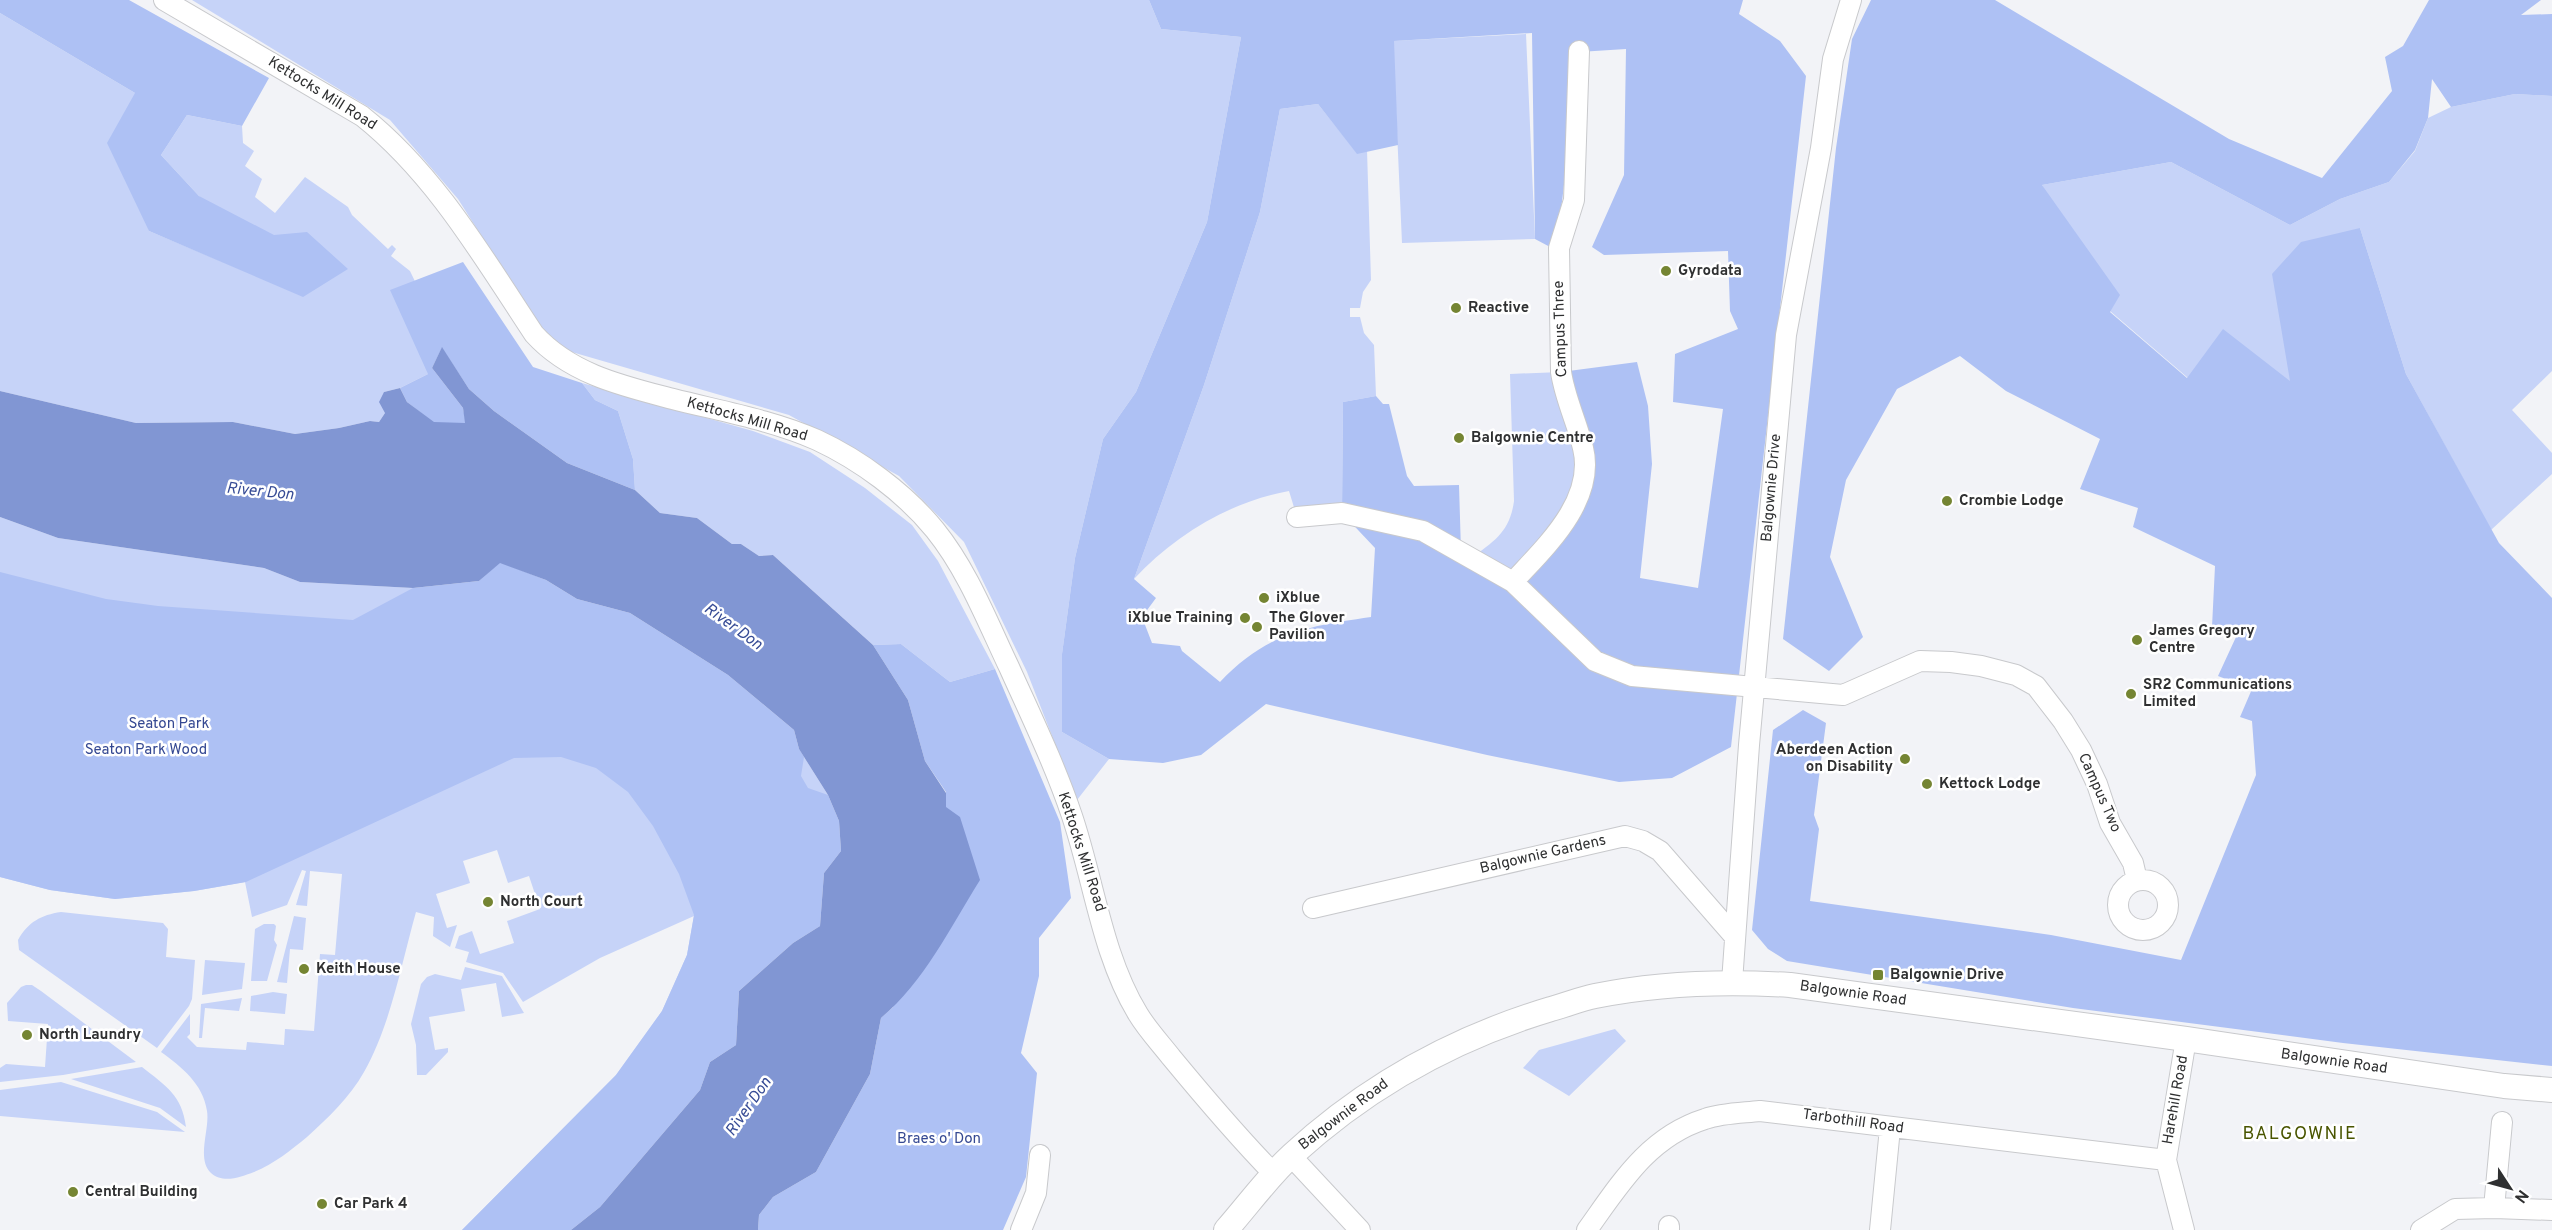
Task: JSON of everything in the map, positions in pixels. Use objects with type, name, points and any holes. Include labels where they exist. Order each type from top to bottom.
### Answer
[{"type":"street","name":"Kettocks Mill Road","points":[[164,0],[362,116],[386,135],[447,205],[545,347],[612,383],[762,422],[815,440],[868,470],[904,498],[935,530],[959,565],[979,602],[1072,814],[1116,969],[1138,1015],[1214,1110],[1274,1174]]},
{"type":"street","name":"Balgownie Drive","points":[[1732,982],[1754,688],[1786,335],[1821,148],[1833,59],[1851,0]]},
{"type":"street","name":"Campus Three","points":[[1513,582],[1547,544],[1574,508],[1584,476],[1584,450],[1563,387],[1561,372],[1559,248],[1574,200],[1579,51]]},
{"type":"street","points":[[1297,517],[1342,513],[1423,531],[1513,582],[1595,661],[1632,676],[1754,688]]},
{"type":"street","name":"Campus Two","points":[[1754,688],[1843,695],[1920,661],[1981,666],[2016,675],[2036,686],[2063,720],[2081,750],[2097,784],[2110,823],[2133,863],[2138,880]]},
{"type":"street","name":"Balgownie Gardens","points":[[1313,908],[1624,836],[1643,841],[1660,851],[1735,937]]},
{"type":"street","name":"Balgownie Road","points":[[1226,1230],[1291,1156],[1329,1122],[1371,1091],[1422,1061],[1504,1023],[1594,996],[1662,987],[1732,982],[1790,985],[2186,1039],[2504,1086],[2552,1090]]},
{"type":"street","name":"Harehill Road","points":[[2184,1230],[2166,1160],[2186,1039]]},
{"type":"street","name":"Tarbothill Road","points":[[1587,1230],[1645,1154],[1675,1131],[1707,1118],[1760,1111],[2166,1160]]},
{"type":"street","points":[[2494,1208],[2502,1122]]},
{"type":"street","points":[[1880,1230],[1890,1128]]},
{"type":"street","points":[[1021,1230],[1036,1193],[1040,1155]]},
{"type":"street","points":[[1291,1156],[1360,1230]]},
{"type":"street","points":[[2421,1230],[2455,1209],[2552,1210]]},
{"type":"green space","points":[[0,0],[129,0],[269,78],[242,126],[187,115],[161,155],[199,196],[274,235],[307,232],[348,269],[303,297],[149,231],[107,143],[135,93],[0,13]]},
{"type":"green space","points":[[192,0],[1149,0],[1161,29],[1241,37],[1207,222],[1136,392],[1103,439],[1075,558],[1062,654],[1062,732],[1109,759],[1077,800],[1027,672],[964,542],[899,476],[789,415],[551,346],[458,199],[390,120]]},
{"type":"green space","points":[[1149,0],[1743,0],[1739,14],[1780,41],[1806,76],[1731,747],[1672,778],[1619,782],[1487,755],[1266,704],[1201,755],[1163,763],[1109,759],[1062,732],[1062,654],[1075,558],[1103,439],[1136,392],[1207,222],[1241,37],[1161,29]],"holes":[[[1532,33],[1535,239],[1552,248],[1562,202],[1579,52],[1626,49],[1624,175],[1592,247],[1604,255],[1728,251],[1730,311],[1738,329],[1675,354],[1673,402],[1723,409],[1698,588],[1640,578],[1652,464],[1648,406],[1637,362],[1561,372],[1584,476],[1513,582],[1461,551],[1459,485],[1414,486],[1407,476],[1389,404],[1383,404],[1376,396],[1343,402],[1342,513],[1375,548],[1371,617],[1327,624],[1289,634],[1254,652],[1220,682],[1182,651],[1180,646],[1152,643],[1142,617],[1156,598],[1134,579],[1204,385],[1260,212],[1280,109],[1318,104],[1357,154],[1398,145],[1394,41]]]},
{"type":"green space","points":[[1871,0],[1995,0],[2229,139],[2322,178],[2392,91],[2385,57],[2403,46],[2429,0],[2541,0],[2521,15],[2552,14],[2552,96],[2515,94],[2451,107],[2432,79],[2428,118],[2415,150],[2389,182],[2340,199],[2290,225],[2171,162],[2042,185],[2120,295],[2110,312],[2187,378],[2223,329],[2290,381],[2272,274],[2301,242],[2360,228],[2406,374],[2499,543],[2552,598],[2552,1066],[2343,1043],[2073,1008],[1787,961],[1768,949],[1752,930],[1773,730],[1803,710],[1826,723],[1814,815],[1819,829],[1810,901],[2051,935],[2181,960],[2256,775],[2252,721],[2240,717],[2252,689],[2218,676],[2236,637],[2212,627],[2215,566],[2133,527],[2138,508],[2080,489],[2100,439],[2006,391],[1960,356],[1897,389],[1846,480],[1830,557],[1863,637],[1829,671],[1783,639],[1836,148],[1852,39]]},
{"type":"green space","points":[[0,13],[135,93],[149,231],[301,295],[199,196],[161,155],[187,115],[242,126],[243,143],[254,151],[245,166],[262,179],[255,197],[275,213],[305,177],[348,207],[352,215],[388,249],[392,245],[396,249],[391,256],[410,271],[423,298],[428,374],[400,388],[384,392],[385,413],[379,422],[370,421],[295,434],[233,422],[136,423],[0,391]]},
{"type":"green space","points":[[1526,34],[1535,239],[1402,243],[1393,41]]},
{"type":"green space","points":[[2515,94],[2552,96],[2552,371],[2512,410],[2552,453],[2552,474],[2491,530],[2406,374],[2360,228],[2290,382],[2188,378],[2110,311],[2042,185],[2171,162],[2290,225],[2340,199],[2389,182],[2415,151],[2428,118],[2451,107]]},
{"type":"green space","points":[[1318,104],[1357,153],[1367,150],[1371,280],[1363,292],[1360,308],[1350,308],[1350,317],[1360,317],[1364,333],[1374,345],[1376,396],[1343,402],[1342,513],[1297,517],[1289,491],[1267,496],[1224,512],[1204,523],[1167,548],[1134,579],[1204,385],[1260,212],[1280,109]]},
{"type":"green space","points":[[463,262],[533,367],[582,383],[595,400],[618,411],[633,459],[635,490],[567,463],[494,411],[469,389],[442,348],[432,368],[463,408],[466,423],[434,423],[407,402],[400,388],[428,374],[390,290]]},
{"type":"green space","points":[[1561,372],[1584,476],[1513,582],[1471,558],[1500,534],[1512,511],[1514,501],[1510,374]]},
{"type":"green space","points":[[582,383],[753,431],[810,452],[865,488],[912,525],[938,561],[995,669],[950,682],[901,644],[873,645],[773,555],[759,556],[741,544],[732,544],[697,518],[660,513],[635,490],[633,459],[618,411],[595,400]]},
{"type":"green space","name":"Seaton Park Wood","points":[[0,517],[58,538],[264,568],[300,582],[413,588],[799,749],[828,795],[571,1230],[462,1230],[616,1075],[662,1011],[687,955],[694,916],[600,958],[523,1002],[503,973],[466,962],[469,952],[455,948],[459,936],[472,931],[480,954],[514,943],[507,921],[540,909],[529,876],[508,883],[497,850],[463,861],[470,883],[436,894],[447,928],[457,925],[450,947],[433,936],[434,917],[416,912],[381,1034],[364,1072],[352,1090],[315,1130],[275,1161],[238,1177],[226,1179],[216,1176],[211,1173],[204,1160],[207,1118],[205,1101],[196,1084],[184,1070],[161,1052],[190,1014],[190,1034],[187,1037],[197,1047],[246,1050],[247,1042],[284,1045],[285,1029],[314,1031],[320,954],[335,955],[342,874],[310,871],[307,906],[296,905],[306,871],[302,870],[287,905],[252,917],[245,882],[194,891],[115,899],[50,890],[0,877]]},
{"type":"green space","name":"Seaton Park Wood","points":[[500,562],[546,580],[577,599],[630,613],[728,675],[794,730],[799,749],[804,757],[801,776],[808,788],[828,795],[839,821],[841,851],[824,873],[820,926],[793,943],[739,991],[736,1045],[710,1062],[700,1090],[600,1207],[571,1230],[462,1230],[616,1075],[662,1011],[687,955],[694,915],[679,874],[653,826],[628,792],[596,768],[561,757],[514,758],[246,882],[194,891],[115,899],[50,890],[0,877],[0,572],[106,599],[158,606],[353,620],[413,588],[479,581]]},
{"type":"green space","name":"Braes o' Don","points":[[901,644],[950,682],[995,669],[1060,822],[1071,898],[1039,938],[1039,976],[1021,1053],[1037,1073],[1026,1177],[1003,1230],[758,1230],[759,1215],[773,1197],[816,1172],[870,1074],[881,1018],[893,1007],[946,807],[946,792],[925,761],[908,700],[873,645]]},
{"type":"green space","points":[[61,912],[163,923],[168,929],[166,957],[195,960],[192,999],[189,1006],[157,1048],[19,950],[18,940],[31,924],[41,917]]},
{"type":"green space","points":[[294,916],[306,918],[303,950],[290,949],[287,983],[277,982]]},
{"type":"green space","points":[[264,924],[276,926],[274,940],[277,945],[267,981],[251,981],[255,929]]},
{"type":"green space","points":[[205,960],[245,963],[242,989],[202,995]]},
{"type":"green space","points":[[465,967],[502,976],[524,1013],[502,1017],[496,983],[461,989],[465,1011],[429,1017],[435,1050],[448,1048],[448,1052],[426,1075],[417,1075],[416,1045],[411,1024],[421,984],[427,977],[435,974],[461,980]]},
{"type":"green space","points":[[32,985],[41,991],[136,1062],[63,1075],[0,1082],[0,1068],[6,1064],[45,1067],[48,1024],[8,1021],[7,1003],[21,987]]},
{"type":"green space","points":[[273,992],[287,994],[285,1014],[250,1011],[251,996]]},
{"type":"green space","points":[[242,998],[239,1011],[205,1008],[202,1038],[199,1038],[201,1004]]},
{"type":"green space","points":[[1615,1029],[1626,1041],[1569,1096],[1523,1068],[1539,1050]]},
{"type":"green space","points":[[142,1067],[172,1092],[181,1107],[186,1127],[160,1108],[71,1079]]},
{"type":"green space","points":[[61,1082],[157,1112],[185,1132],[0,1116],[0,1090]]},
{"type":"water","name":"River Don","points":[[442,347],[469,389],[494,411],[567,463],[635,490],[660,513],[697,518],[732,544],[741,544],[759,556],[773,555],[873,645],[908,700],[925,761],[946,793],[946,807],[960,817],[980,880],[923,971],[896,1004],[881,1018],[870,1074],[816,1172],[773,1197],[759,1215],[758,1230],[571,1230],[600,1207],[700,1090],[710,1062],[736,1045],[739,991],[793,943],[820,926],[824,873],[841,851],[839,821],[828,795],[799,749],[794,730],[728,675],[630,613],[577,599],[546,580],[500,563],[479,581],[413,588],[300,582],[264,568],[58,538],[0,517],[0,391],[136,423],[233,422],[295,434],[370,421],[379,422],[385,413],[379,402],[384,392],[400,388],[407,402],[434,422],[465,423],[463,408],[432,368]]},
{"type":"place","name":"Gyrodata","points":[[1666,271]]},
{"type":"place","name":"Reactive","points":[[1456,308]]},
{"type":"place","name":"Balgownie Centre","points":[[1459,438]]},
{"type":"place","name":"Crombie Lodge","points":[[1947,501]]},
{"type":"place","name":"iXblue","points":[[1264,598]]},
{"type":"place","name":"iXblue Training","points":[[1245,618]]},
{"type":"place","name":"The Glover Pavilion","points":[[1257,627]]},
{"type":"place","name":"James Gregory Centre","points":[[2137,640]]},
{"type":"place","name":"SR2 Communications Limited","points":[[2131,694]]},
{"type":"place","name":"Aberdeen Action on Disability","points":[[1905,759]]},
{"type":"place","name":"Kettock Lodge","points":[[1927,784]]},
{"type":"place","name":"North Court","points":[[488,902]]},
{"type":"place","name":"Keith House","points":[[304,969]]},
{"type":"place","name":"Balgownie Drive","points":[[1878,975]]},
{"type":"place","name":"North Laundry","points":[[27,1035]]},
{"type":"place","name":"Central Building","points":[[73,1192]]},
{"type":"place","name":"Car Park 4","points":[[322,1204]]},
{"type":"district","name":"BALGOWNIE","points":[[2300,1134]]},
{"type":"park label","name":"Seaton Park","points":[[169,724]]}]
